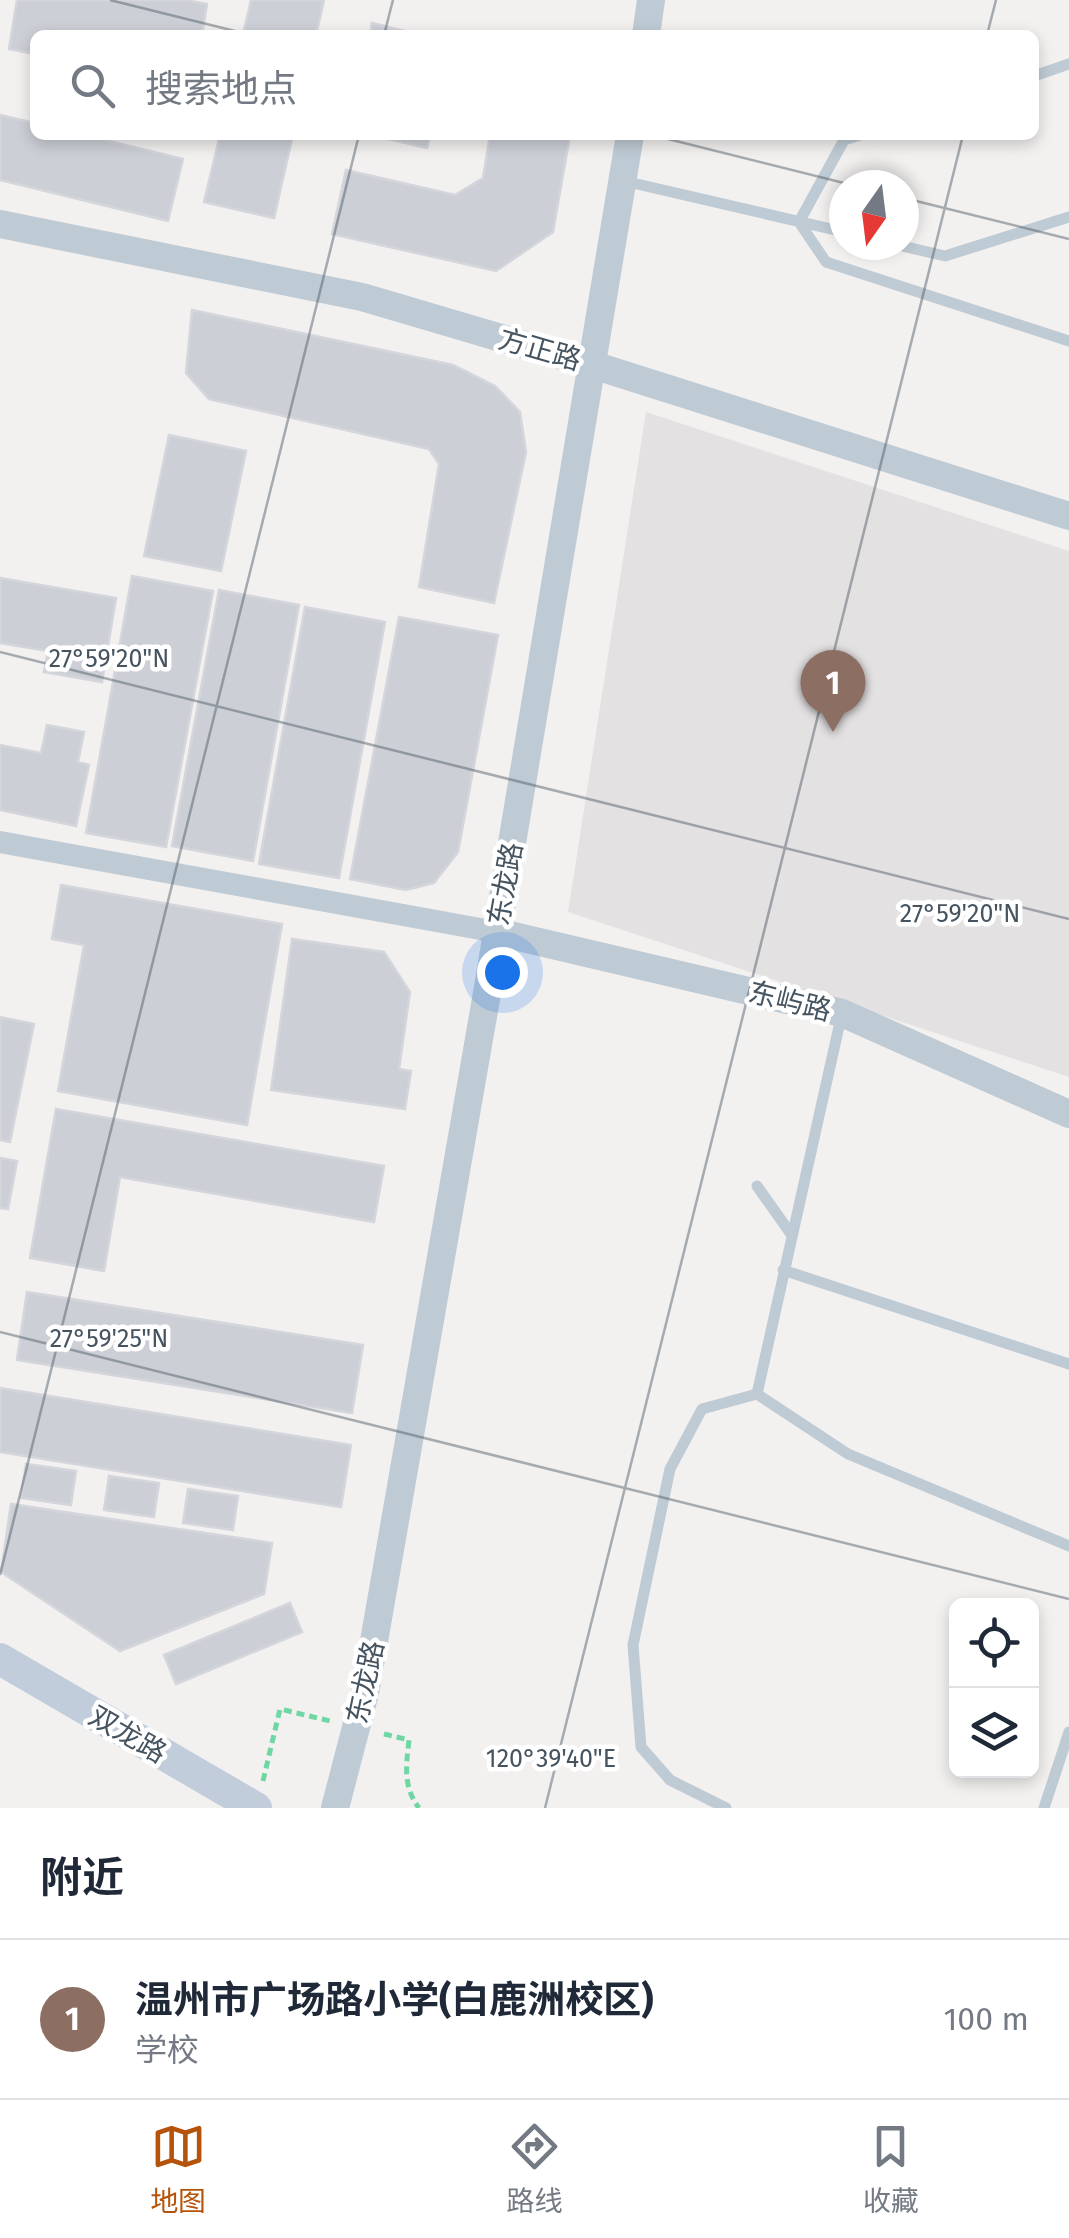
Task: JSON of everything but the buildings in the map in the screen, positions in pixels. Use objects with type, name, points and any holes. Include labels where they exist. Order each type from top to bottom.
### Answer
[{"type":"main road","name":"双龙路","points":[[0,1660],[258,1800]]},
{"type":"street","points":[[647,30],[652,0]]},
{"type":"street","name":"东龙路","points":[[335,1808],[366,1694],[629,140]]},
{"type":"street","name":"方正路","points":[[0,224],[362,297],[593,365],[1069,516]]},
{"type":"street","points":[[0,842],[497,932]]},
{"type":"street","name":"东屿路","points":[[497,932],[842,1013],[1069,1114]]},
{"type":"lane","points":[[1039,74],[1069,64]]},
{"type":"lane","points":[[799,222],[844,140]]},
{"type":"lane","points":[[622,180],[829,229]]},
{"type":"lane","points":[[919,250],[944,256],[1069,217]]},
{"type":"lane","points":[[799,222],[826,262],[1069,341]]},
{"type":"lane","points":[[757,1394],[842,1013]]},
{"type":"lane","points":[[757,1186],[791,1234]]},
{"type":"lane","points":[[783,1270],[1069,1364]]},
{"type":"lane","points":[[726,1808],[670,1780],[641,1748],[634,1645],[670,1469],[702,1408],[757,1394],[848,1454],[1069,1546]]},
{"type":"lane","points":[[1044,1808],[1069,1731]]},
{"type":"path","points":[[258,1800],[280,1709]]},
{"type":"shaded area","points":[[646,412],[1069,551],[1069,1077],[568,912]]},
{"type":"place","name":"温州市广场路小学(白鹿洲校区)","points":[[833,732]]}]
